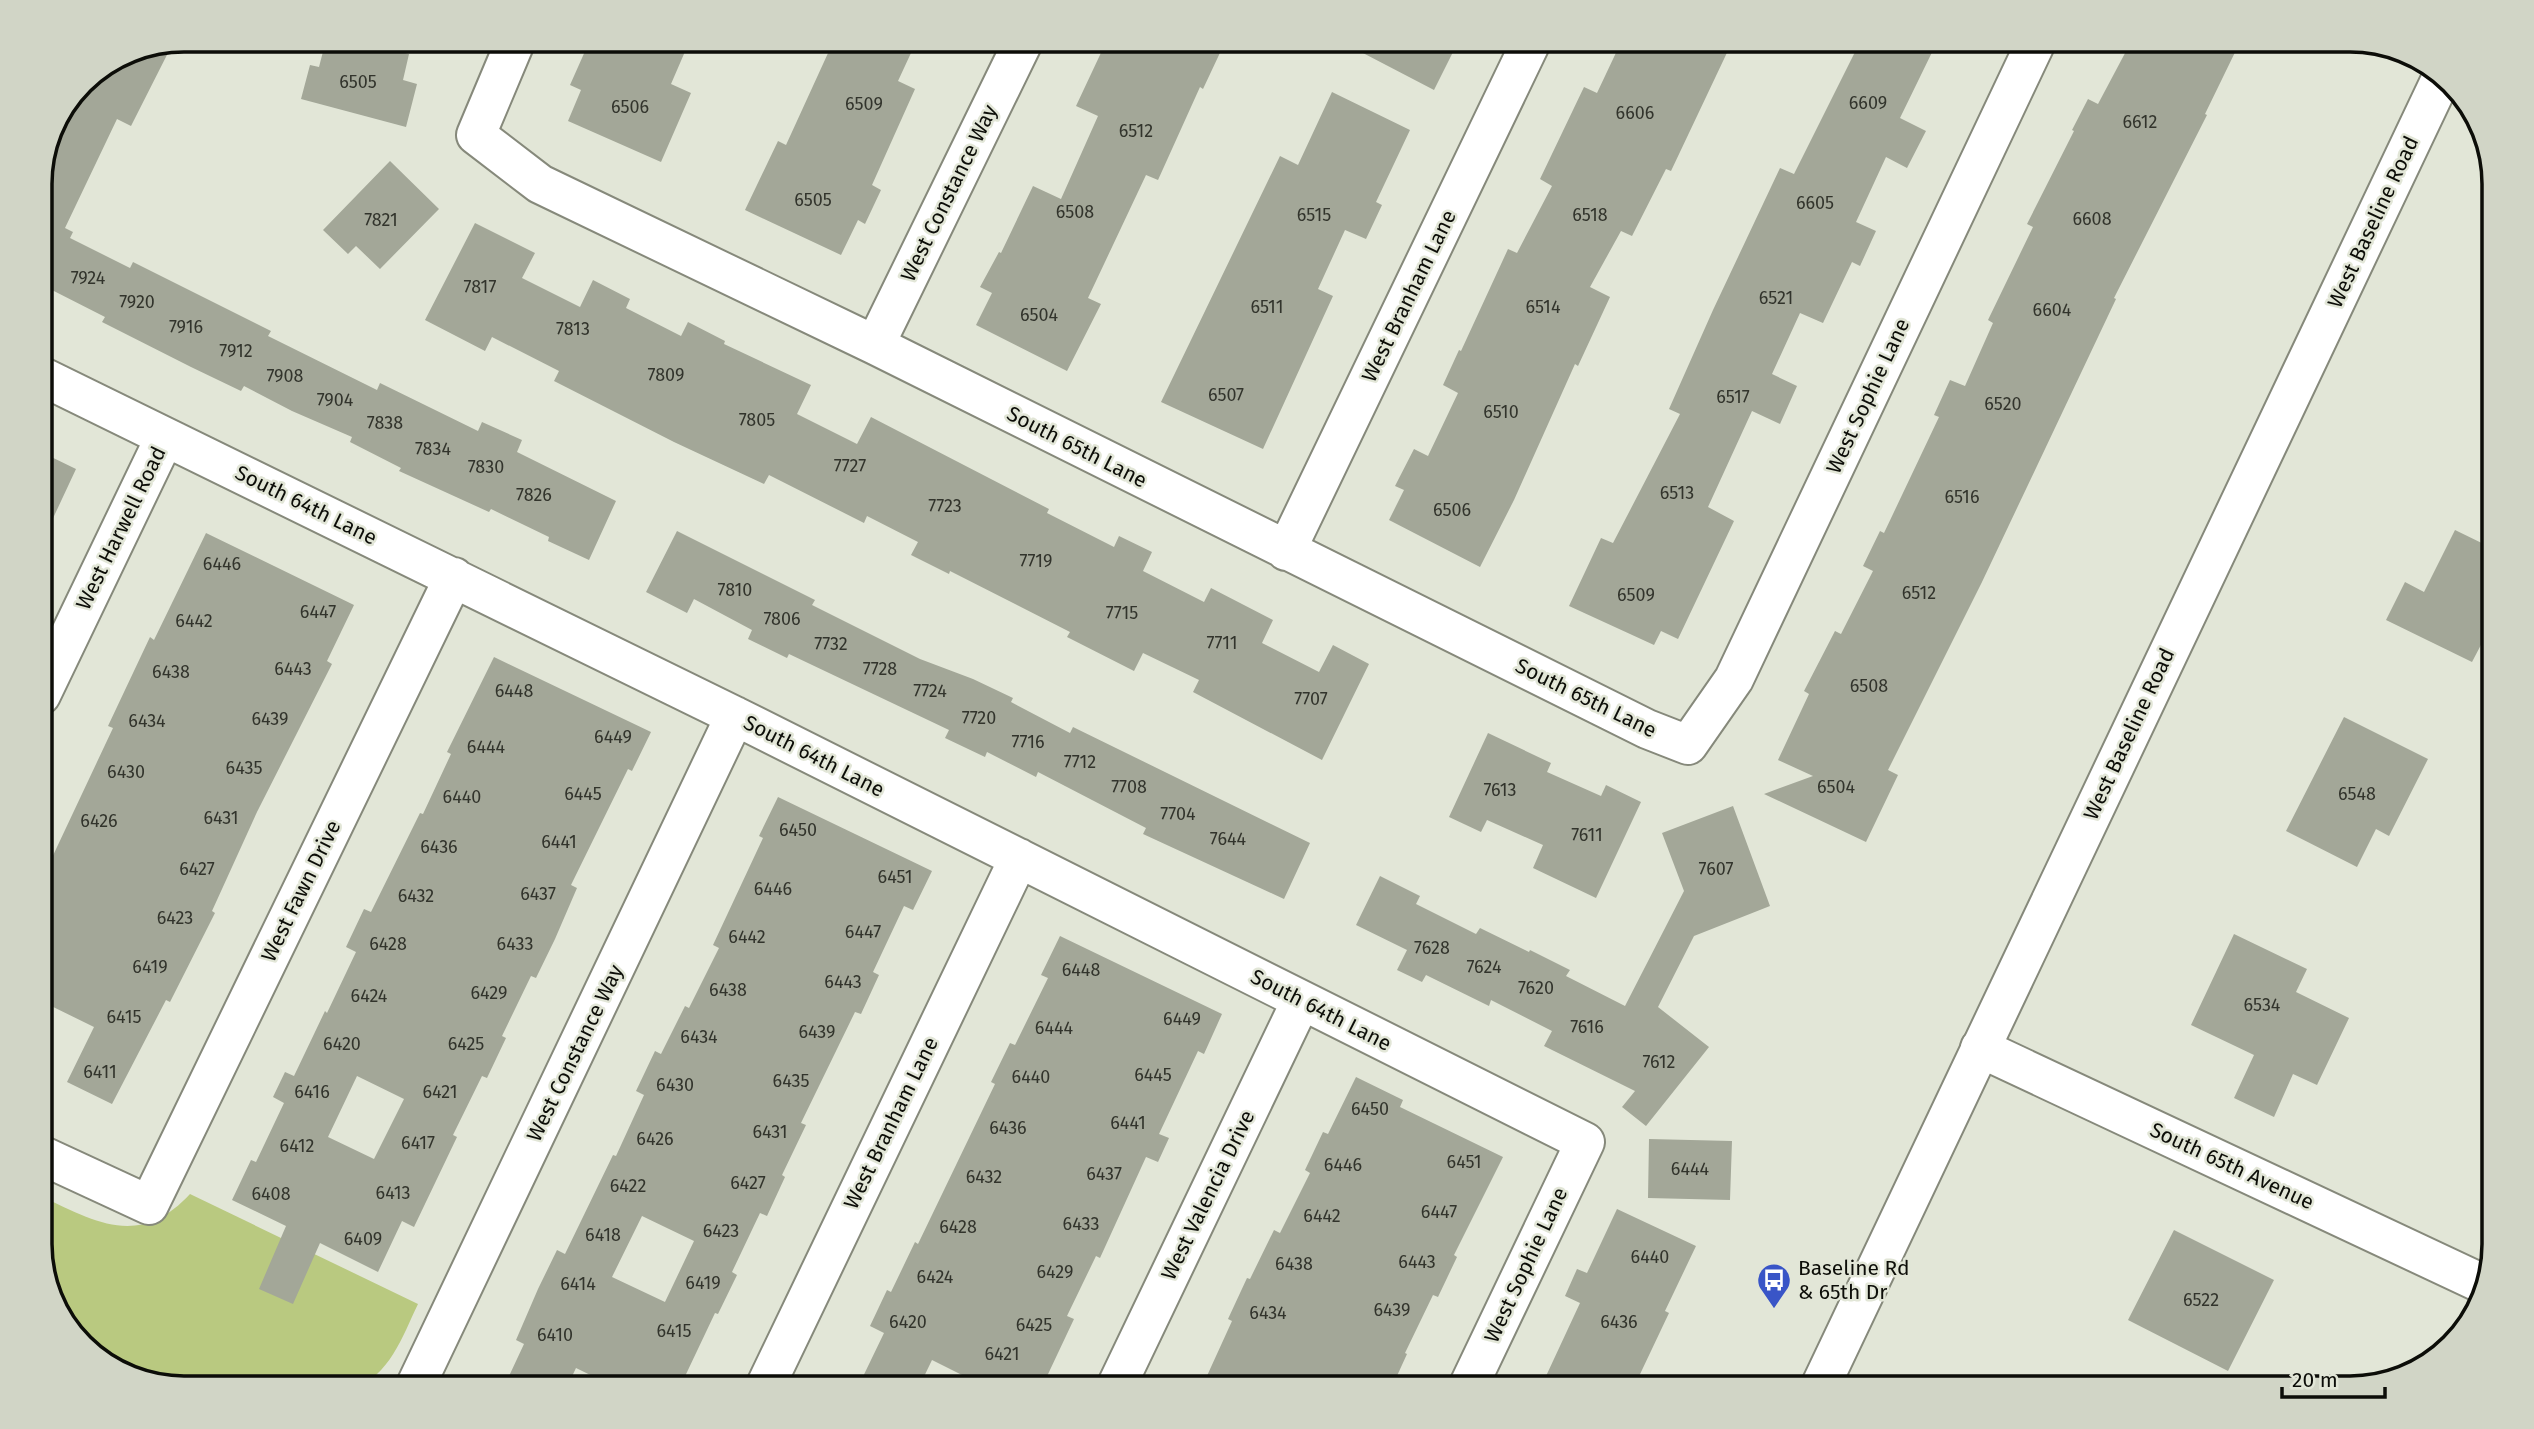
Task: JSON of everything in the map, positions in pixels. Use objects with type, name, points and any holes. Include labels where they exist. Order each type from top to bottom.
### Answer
[{"type":"street","name":"South 65th Lane","points":[[511,52],[476,135],[540,184],[875,345],[1647,729],[1688,744]]},
{"type":"street","name":"West Constance Way","points":[[875,345],[1018,52]]},
{"type":"street","name":"West Branham Lane","points":[[1286,551],[1526,52]]},
{"type":"street","name":"West Sophie Lane","points":[[1688,744],[1734,679],[2031,52]]},
{"type":"street","name":"West Baseline Road","points":[[1825,1376],[2438,86]]},
{"type":"street","name":"South 64th Lane","points":[[53,382],[735,716],[1585,1142]]},
{"type":"street","name":"West Harwell Road","points":[[53,670],[165,437]]},
{"type":"street","name":"West Fawn Drive","points":[[53,1161],[149,1205],[454,577]]},
{"type":"street","name":"West Constance Way","points":[[420,1376],[735,716]]},
{"type":"street","name":"West Branham Lane","points":[[770,1376],[1019,858]]},
{"type":"street","name":"West Valencia Drive","points":[[1121,1376],[1301,1001]]},
{"type":"street","name":"South 65th Avenue","points":[[1980,1048],[2476,1281]]},
{"type":"street","name":"West Sophie Lane","points":[[1473,1376],[1585,1142]]},
{"type":"green space","points":[[190,1194],[418,1304],[393,1354],[375,1376],[168,1375],[151,1372],[119,1359],[91,1338],[66,1303],[55,1270],[53,1202],[81,1215],[118,1225],[154,1221],[172,1211]]},
{"type":"building","points":[[323,52],[409,54],[403,80],[417,84],[406,127],[301,99],[310,65],[319,67]]},
{"type":"building","points":[[585,52],[685,52],[671,84],[691,93],[661,162],[568,121],[581,90],[570,85]]},
{"type":"building","points":[[829,52],[911,52],[898,81],[915,89],[872,185],[881,190],[865,224],[858,220],[841,255],[745,210],[778,141],[786,145]]},
{"type":"building","points":[[1101,52],[1220,52],[1203,89],[1200,87],[1158,180],[1146,175],[1088,298],[1101,304],[1067,371],[976,325],[992,293],[980,287],[999,252],[1001,253],[1033,186],[1061,199],[1098,116],[1076,106]]},
{"type":"building","points":[[1361,52],[1453,52],[1434,90]]},
{"type":"building","points":[[1616,52],[1727,52],[1671,171],[1666,169],[1632,236],[1621,231],[1590,287],[1610,297],[1578,366],[1575,364],[1514,500],[1480,567],[1389,520],[1404,490],[1395,486],[1414,449],[1428,456],[1458,393],[1443,385],[1459,350],[1461,351],[1508,249],[1517,253],[1552,186],[1540,179],[1584,87],[1597,93]]},
{"type":"building","points":[[1855,52],[1932,52],[1900,118],[1926,131],[1907,168],[1886,157],[1856,222],[1876,231],[1860,266],[1852,262],[1823,323],[1800,313],[1772,374],[1797,386],[1780,424],[1752,411],[1708,507],[1734,521],[1678,639],[1661,631],[1654,645],[1569,606],[1601,538],[1613,543],[1680,414],[1669,409],[1780,168],[1794,174]]},
{"type":"building","points":[[2126,52],[2235,52],[2205,114],[2207,115],[2114,298],[2116,299],[1982,582],[1888,770],[1898,775],[1866,842],[1764,794],[1813,776],[1778,760],[1809,694],[1804,691],[1835,631],[1841,634],[1873,571],[1863,566],[1880,531],[1884,533],[1939,417],[1934,415],[1950,380],[1965,386],[1993,323],[1988,320],[2033,227],[2027,224],[2074,131],[2072,130],[2088,99],[2098,104]]},
{"type":"building","points":[[167,54],[131,126],[117,119],[65,228],[73,232],[70,238],[130,268],[133,262],[271,331],[268,336],[377,390],[380,383],[478,431],[482,422],[522,440],[517,452],[616,501],[589,560],[491,509],[489,512],[399,471],[401,468],[350,442],[352,437],[292,411],[244,386],[241,391],[191,367],[102,322],[105,317],[53,291],[53,176],[57,151],[66,126],[91,91],[119,70],[151,57]]},
{"type":"building","points":[[1332,92],[1410,130],[1376,202],[1382,205],[1366,239],[1345,230],[1318,289],[1333,296],[1263,449],[1161,402],[1280,156],[1298,165]]},
{"type":"building","points":[[390,161],[439,209],[380,269],[356,246],[348,254],[323,230]]},
{"type":"building","points":[[475,223],[535,253],[522,278],[580,307],[593,280],[630,299],[626,308],[681,336],[688,322],[725,341],[724,344],[811,385],[797,414],[857,444],[871,417],[1049,509],[1047,513],[1114,547],[1119,536],[1152,552],[1143,571],[1204,602],[1211,588],[1273,620],[1262,643],[1319,672],[1333,645],[1369,664],[1322,760],[1193,692],[1199,680],[1143,653],[1134,671],[1067,637],[1070,632],[950,571],[949,574],[911,555],[918,542],[867,516],[864,523],[769,475],[764,484],[554,381],[559,371],[492,337],[485,351],[425,320]]},
{"type":"building","points":[[53,458],[76,469],[53,518]]},
{"type":"building","points":[[2455,530],[2481,543],[2481,644],[2472,662],[2386,620],[2405,582],[2424,592]]},
{"type":"building","points":[[677,531],[815,600],[812,605],[920,659],[1013,698],[1011,702],[1070,733],[1073,727],[1310,843],[1284,899],[1143,834],[1146,828],[1038,772],[1036,777],[987,752],[985,757],[945,738],[949,730],[789,654],[787,658],[748,639],[752,630],[694,599],[687,613],[646,592]]},
{"type":"building","points":[[206,533],[354,605],[327,661],[332,664],[257,812],[212,911],[215,913],[170,1002],[166,1000],[112,1104],[67,1082],[94,1027],[53,1007],[53,856],[113,728],[108,726],[150,637],[154,640]]},
{"type":"building","points":[[494,657],[651,732],[632,771],[628,769],[571,885],[577,888],[555,939],[536,978],[531,976],[502,1036],[506,1038],[487,1078],[482,1076],[453,1135],[457,1137],[414,1227],[402,1221],[378,1272],[320,1243],[293,1304],[259,1289],[286,1226],[232,1200],[251,1160],[256,1162],[284,1103],[273,1097],[285,1072],[294,1076],[325,1011],[327,1013],[356,952],[346,947],[364,909],[371,912],[420,813],[423,814],[451,754],[447,752]],"holes":[[[357,1076],[404,1099],[374,1159],[328,1137]]]},
{"type":"building","points":[[2344,717],[2428,759],[2389,836],[2376,829],[2357,867],[2286,831]]},
{"type":"building","points":[[1488,733],[1551,763],[1547,772],[1601,796],[1606,785],[1641,802],[1596,898],[1533,868],[1543,845],[1487,820],[1481,832],[1449,817]]},
{"type":"building","points":[[778,797],[932,871],[913,910],[904,906],[873,972],[879,975],[861,1014],[855,1012],[801,1123],[806,1125],[782,1175],[785,1177],[767,1216],[760,1213],[732,1272],[737,1275],[718,1314],[715,1313],[685,1376],[592,1376],[576,1368],[572,1376],[509,1376],[524,1344],[516,1340],[538,1289],[557,1250],[565,1254],[613,1155],[616,1156],[644,1095],[636,1091],[655,1051],[661,1054],[685,1006],[689,1008],[719,948],[713,945],[763,838],[759,836]],"holes":[[[642,1216],[694,1241],[665,1302],[612,1277]]]},
{"type":"building","points":[[1733,806],[1770,906],[1694,936],[1658,1007],[1709,1047],[1646,1126],[1622,1107],[1635,1091],[1544,1046],[1552,1031],[1491,1000],[1489,1006],[1426,975],[1422,982],[1397,970],[1407,950],[1356,925],[1380,876],[1420,896],[1416,904],[1476,934],[1480,928],[1529,952],[1530,950],[1570,970],[1566,976],[1625,1006],[1684,891],[1662,833]]},
{"type":"building","points":[[2234,934],[2307,969],[2296,992],[2349,1018],[2317,1085],[2293,1074],[2274,1117],[2234,1098],[2254,1055],[2191,1025]]},
{"type":"building","points":[[1060,936],[1222,1014],[1204,1054],[1198,1051],[1159,1134],[1169,1138],[1158,1162],[1146,1157],[1100,1258],[1096,1256],[1067,1316],[1074,1319],[1047,1376],[964,1376],[932,1360],[924,1376],[863,1376],[884,1333],[870,1326],[887,1290],[891,1292],[915,1242],[918,1244],[995,1084],[991,1082],[1010,1043],[1015,1045],[1048,978],[1041,975]]},
{"type":"building","points":[[1356,1077],[1403,1100],[1400,1107],[1503,1157],[1454,1255],[1457,1257],[1438,1297],[1433,1295],[1397,1376],[1207,1376],[1232,1321],[1228,1319],[1247,1278],[1250,1279],[1274,1230],[1280,1233],[1310,1173],[1305,1170],[1323,1132],[1328,1134]]},
{"type":"building","points":[[1649,1139],[1732,1141],[1730,1200],[1648,1198]]},
{"type":"building","points":[[1617,1209],[1696,1246],[1665,1311],[1669,1313],[1639,1376],[1546,1376],[1580,1303],[1565,1296],[1577,1269],[1587,1273]]},
{"type":"building","points":[[2174,1230],[2274,1280],[2228,1371],[2128,1320]]},
{"type":"place","name":"Baseline Rd & 65th Dr","points":[[1774,1310]]}]
